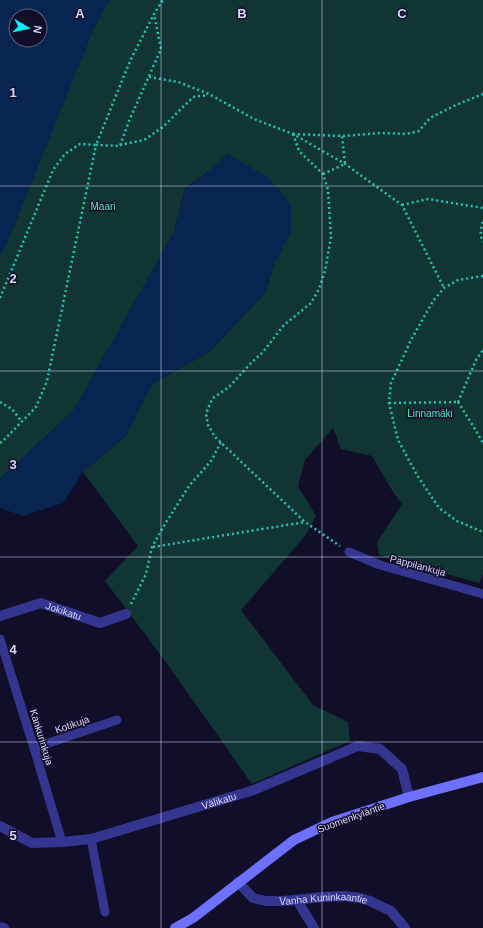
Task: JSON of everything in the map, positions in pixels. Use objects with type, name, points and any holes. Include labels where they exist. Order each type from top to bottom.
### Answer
[{"type":"street","name":"Jokikatu","points":[[0,616],[41,603],[100,623],[126,614]]},
{"type":"street","name":"Välikatu","points":[[0,826],[32,843],[91,839],[254,790],[358,746],[380,749],[402,769],[409,797]]},
{"type":"street","name":"Suomenkyläntie","points":[[175,928],[193,918],[294,840],[332,822],[409,797],[483,777]]},
{"type":"street","name":"Vanha Kuninkaantie","points":[[238,882],[254,898],[266,901],[344,896],[360,898],[370,901],[390,912],[405,928]]},
{"type":"street","points":[[297,900],[314,928]]},
{"type":"street","points":[[0,926],[4,928]]},
{"type":"lane","name":"Pappilankuja","points":[[349,552],[380,566],[483,594]]},
{"type":"lane","name":"Kankurinkuja","points":[[0,639],[62,842]]},
{"type":"lane","name":"Kotikuja","points":[[34,748],[117,720]]},
{"type":"lane","points":[[91,839],[105,912]]},
{"type":"path","points":[[0,443],[36,407],[47,381],[96,145],[130,61],[154,14],[163,0]]},
{"type":"path","points":[[120,146],[129,121],[160,49],[154,14]]},
{"type":"path","points":[[149,77],[178,82],[210,94],[254,119],[293,134],[345,164],[402,205],[444,288]]},
{"type":"path","points":[[0,298],[53,170],[65,154],[80,144],[120,146],[144,140],[163,127],[193,97],[210,94]]},
{"type":"path","points":[[293,134],[342,136],[381,132],[406,134],[419,131],[430,118],[483,94]]},
{"type":"path","points":[[293,134],[299,151],[323,174],[328,190],[331,237],[325,271],[319,289],[311,303],[284,325],[263,352],[229,387],[214,398],[208,406],[206,414],[208,425],[215,437],[305,522],[349,552]]},
{"type":"path","points":[[342,136],[345,164]]},
{"type":"path","points":[[323,174],[345,164]]},
{"type":"path","points":[[402,205],[428,199],[483,208]]},
{"type":"path","points":[[483,222],[481,227],[481,237],[483,242]]},
{"type":"path","points":[[483,276],[458,280],[444,288],[433,301],[410,340],[391,384],[389,403],[398,440],[417,475],[439,508],[457,521],[483,532]]},
{"type":"path","points":[[458,402],[476,360],[483,350]]},
{"type":"path","points":[[0,402],[12,409],[22,422]]},
{"type":"path","points":[[389,403],[458,402]]},
{"type":"path","points":[[458,402],[483,444]]},
{"type":"path","points":[[126,614],[146,574],[152,547],[190,486],[211,461],[221,442]]},
{"type":"path","points":[[152,547],[305,522]]},
{"type":"green space","points":[[109,0],[483,0],[483,574],[479,583],[379,555],[377,542],[402,504],[393,492],[372,456],[341,449],[333,428],[305,460],[298,486],[316,516],[306,535],[241,610],[313,705],[348,722],[350,741],[252,784],[163,658],[105,581],[138,546],[83,472],[126,436],[152,384],[209,352],[265,293],[275,263],[228,154],[209,171],[185,188],[174,232],[74,410],[0,479],[0,256],[6,245],[93,30]]},
{"type":"water","points":[[0,0],[109,0],[93,30],[6,245],[0,256]]},
{"type":"water","points":[[228,154],[269,178],[291,204],[291,231],[275,263],[265,293],[209,352],[152,384],[126,436],[83,472],[63,503],[23,516],[0,508],[0,479],[74,410],[174,232],[185,189]]},
{"type":"park label","name":"Maari","points":[[103,206]]},
{"type":"park label","name":"Linnamäki","points":[[430,413]]}]
